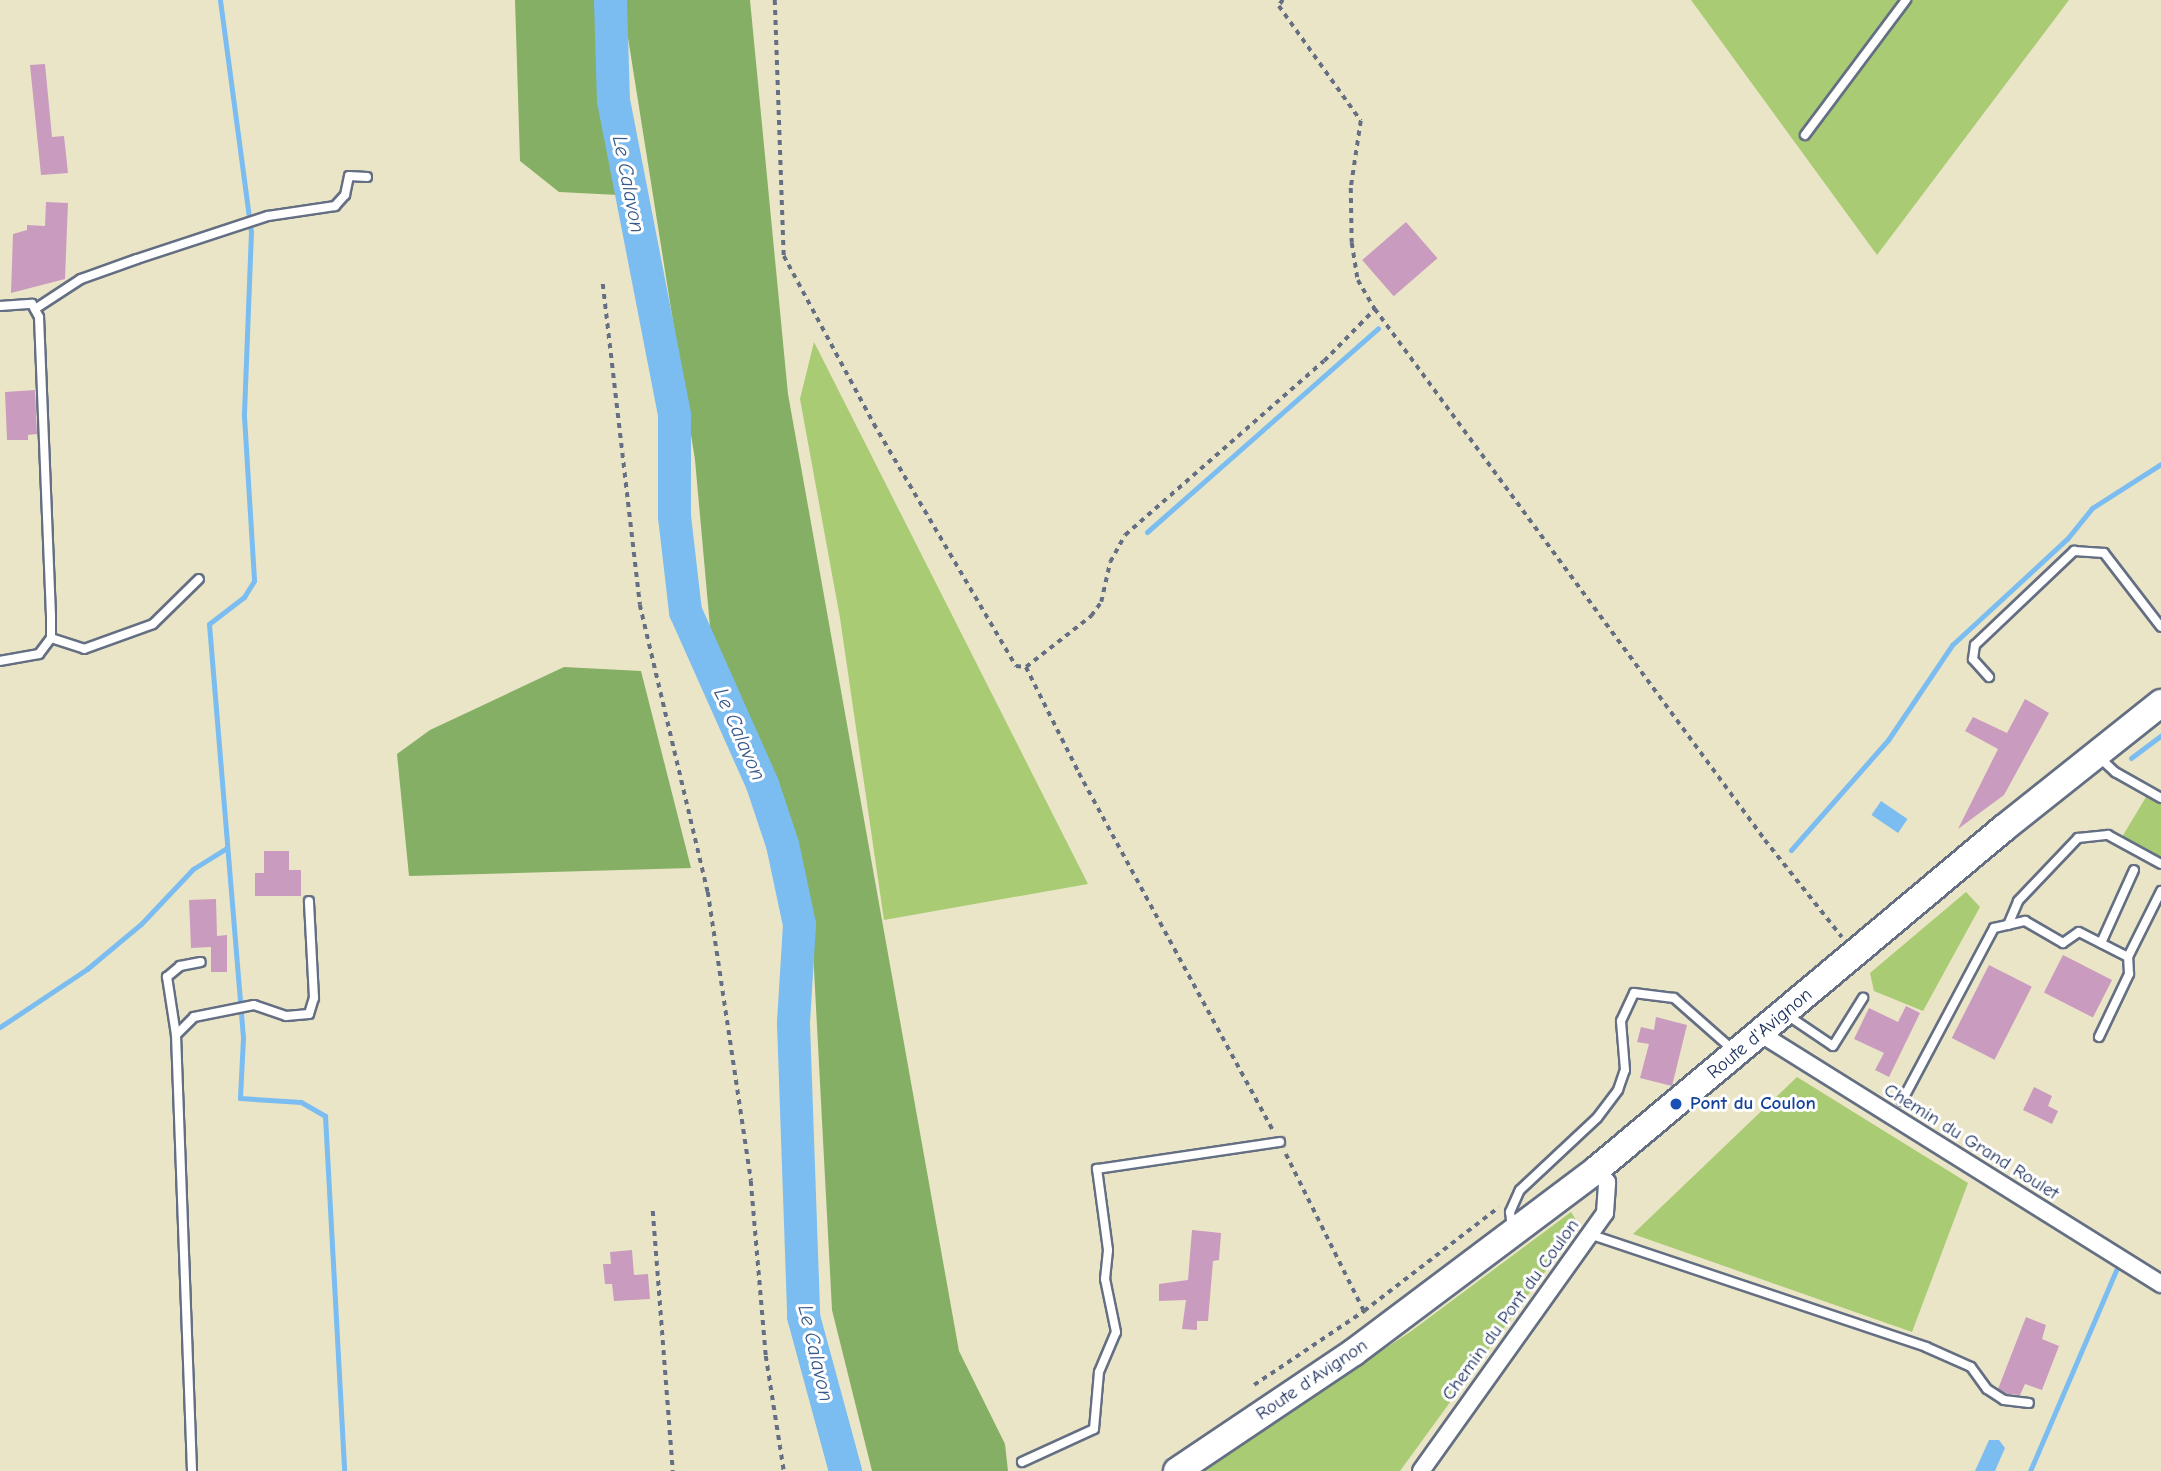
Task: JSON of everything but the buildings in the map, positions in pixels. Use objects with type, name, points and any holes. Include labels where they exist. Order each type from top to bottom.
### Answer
[{"type":"main road","name":"Route d'Avignon","points":[[1177,1471],[1354,1352],[1595,1170],[2095,754],[2161,703]]},
{"type":"street","name":"Chemin du Grand Roulet","points":[[1761,1034],[2161,1283]]},
{"type":"street","name":"Chemin du Pont du Coulon","points":[[1421,1471],[1605,1213],[1610,1194],[1607,1182],[1595,1170]]},
{"type":"lane","points":[[1805,135],[1906,0]]},
{"type":"lane","points":[[35,309],[81,279],[136,260],[268,216],[335,206],[345,195],[349,176],[367,177]]},
{"type":"lane","points":[[0,306],[32,304],[39,317],[51,638],[39,654],[0,661]]},
{"type":"lane","points":[[1989,677],[1973,659],[1975,645],[2074,551],[2105,553],[2161,627]]},
{"type":"lane","points":[[51,638],[85,649],[153,624],[199,579]]},
{"type":"lane","points":[[2095,754],[2115,772],[2161,798]]},
{"type":"lane","points":[[2008,925],[2018,901],[2078,838],[2108,835],[2161,864]]},
{"type":"lane","points":[[2101,943],[2134,870]]},
{"type":"lane","points":[[2099,1037],[2129,974],[2128,957],[2161,891]]},
{"type":"lane","points":[[176,1035],[194,1017],[254,1005],[286,1016],[309,1014],[314,998],[309,901]]},
{"type":"lane","points":[[1902,1101],[1994,928],[2025,921],[2063,943],[2079,932],[2128,957]]},
{"type":"lane","points":[[192,1471],[176,1035],[167,977],[180,966],[201,962]]},
{"type":"lane","points":[[1513,1234],[1510,1212],[1520,1190],[1597,1118],[1619,1090],[1625,1070],[1621,1021],[1634,993],[1674,998],[1737,1054]]},
{"type":"lane","points":[[1785,1014],[1833,1046],[1863,998]]},
{"type":"lane","points":[[1022,1462],[1094,1429],[1098,1371],[1116,1332],[1105,1279],[1108,1250],[1097,1169],[1280,1142]]},
{"type":"lane","points":[[1592,1234],[1926,1347],[1971,1367],[1987,1389],[2004,1400],[2029,1403]]},
{"type":"path","points":[[775,0],[785,256],[806,302],[1016,666],[1026,667],[1091,616],[1101,602],[1110,562],[1125,535],[1324,361],[1375,309]]},
{"type":"path","points":[[1283,0],[1279,6],[1361,121],[1351,188],[1352,243],[1358,280],[1375,309],[1765,840],[1856,953]]},
{"type":"path","points":[[603,284],[640,605],[708,892],[751,1181],[766,1356],[784,1471]]},
{"type":"path","points":[[1026,667],[1280,1142],[1364,1311]]},
{"type":"path","points":[[1254,1385],[1364,1311],[1520,1190]]},
{"type":"path","points":[[653,1211],[673,1471]]},
{"type":"green space","points":[[515,0],[598,0],[599,107],[618,195],[559,192],[520,161]]},
{"type":"green space","points":[[622,0],[750,0],[788,394],[959,1351],[1005,1444],[1008,1471],[872,1471],[832,1310],[812,932],[799,862],[711,638],[695,460]]},
{"type":"green space","points":[[1691,0],[2069,0],[1877,255]]},
{"type":"green space","points":[[814,342],[1088,884],[884,920],[840,618],[800,399]]},
{"type":"green space","points":[[564,667],[641,671],[691,868],[409,876],[397,754],[430,730]]},
{"type":"green space","points":[[2146,797],[2161,804],[2161,857],[2122,837]]},
{"type":"green space","points":[[1966,892],[1980,907],[1923,1011],[1874,991],[1870,973]]},
{"type":"green space","points":[[1797,1077],[1968,1183],[1912,1332],[1633,1234]]},
{"type":"green space","points":[[1571,1212],[1579,1225],[1400,1471],[1198,1471],[1410,1332]]},
{"type":"water","points":[[1881,801],[1908,819],[1898,833],[1871,815]]},
{"type":"water","points":[[1989,1440],[1999,1440],[2005,1448],[1995,1471],[1975,1471]]},
{"type":"waterway","points":[[220,0],[251,231],[244,416],[254,581],[244,597],[209,624],[243,1038],[240,1098],[301,1102],[325,1116],[344,1471]]},
{"type":"waterway","name":"Le Calavon","points":[[610,0],[613,100],[674,415],[674,516],[685,611],[762,784],[782,844],[799,924],[793,1023],[803,1316],[845,1471]]},
{"type":"waterway","points":[[1147,532],[1378,328]]},
{"type":"waterway","points":[[1791,850],[1888,740],[1952,645],[2067,539],[2092,508],[2161,464]]},
{"type":"waterway","points":[[2131,758],[2161,735]]},
{"type":"waterway","points":[[0,1027],[87,969],[141,924],[193,869],[227,848]]},
{"type":"waterway","points":[[2030,1471],[2118,1266]]},
{"type":"place","name":"Pont du Coulon","points":[[1676,1104]]}]
